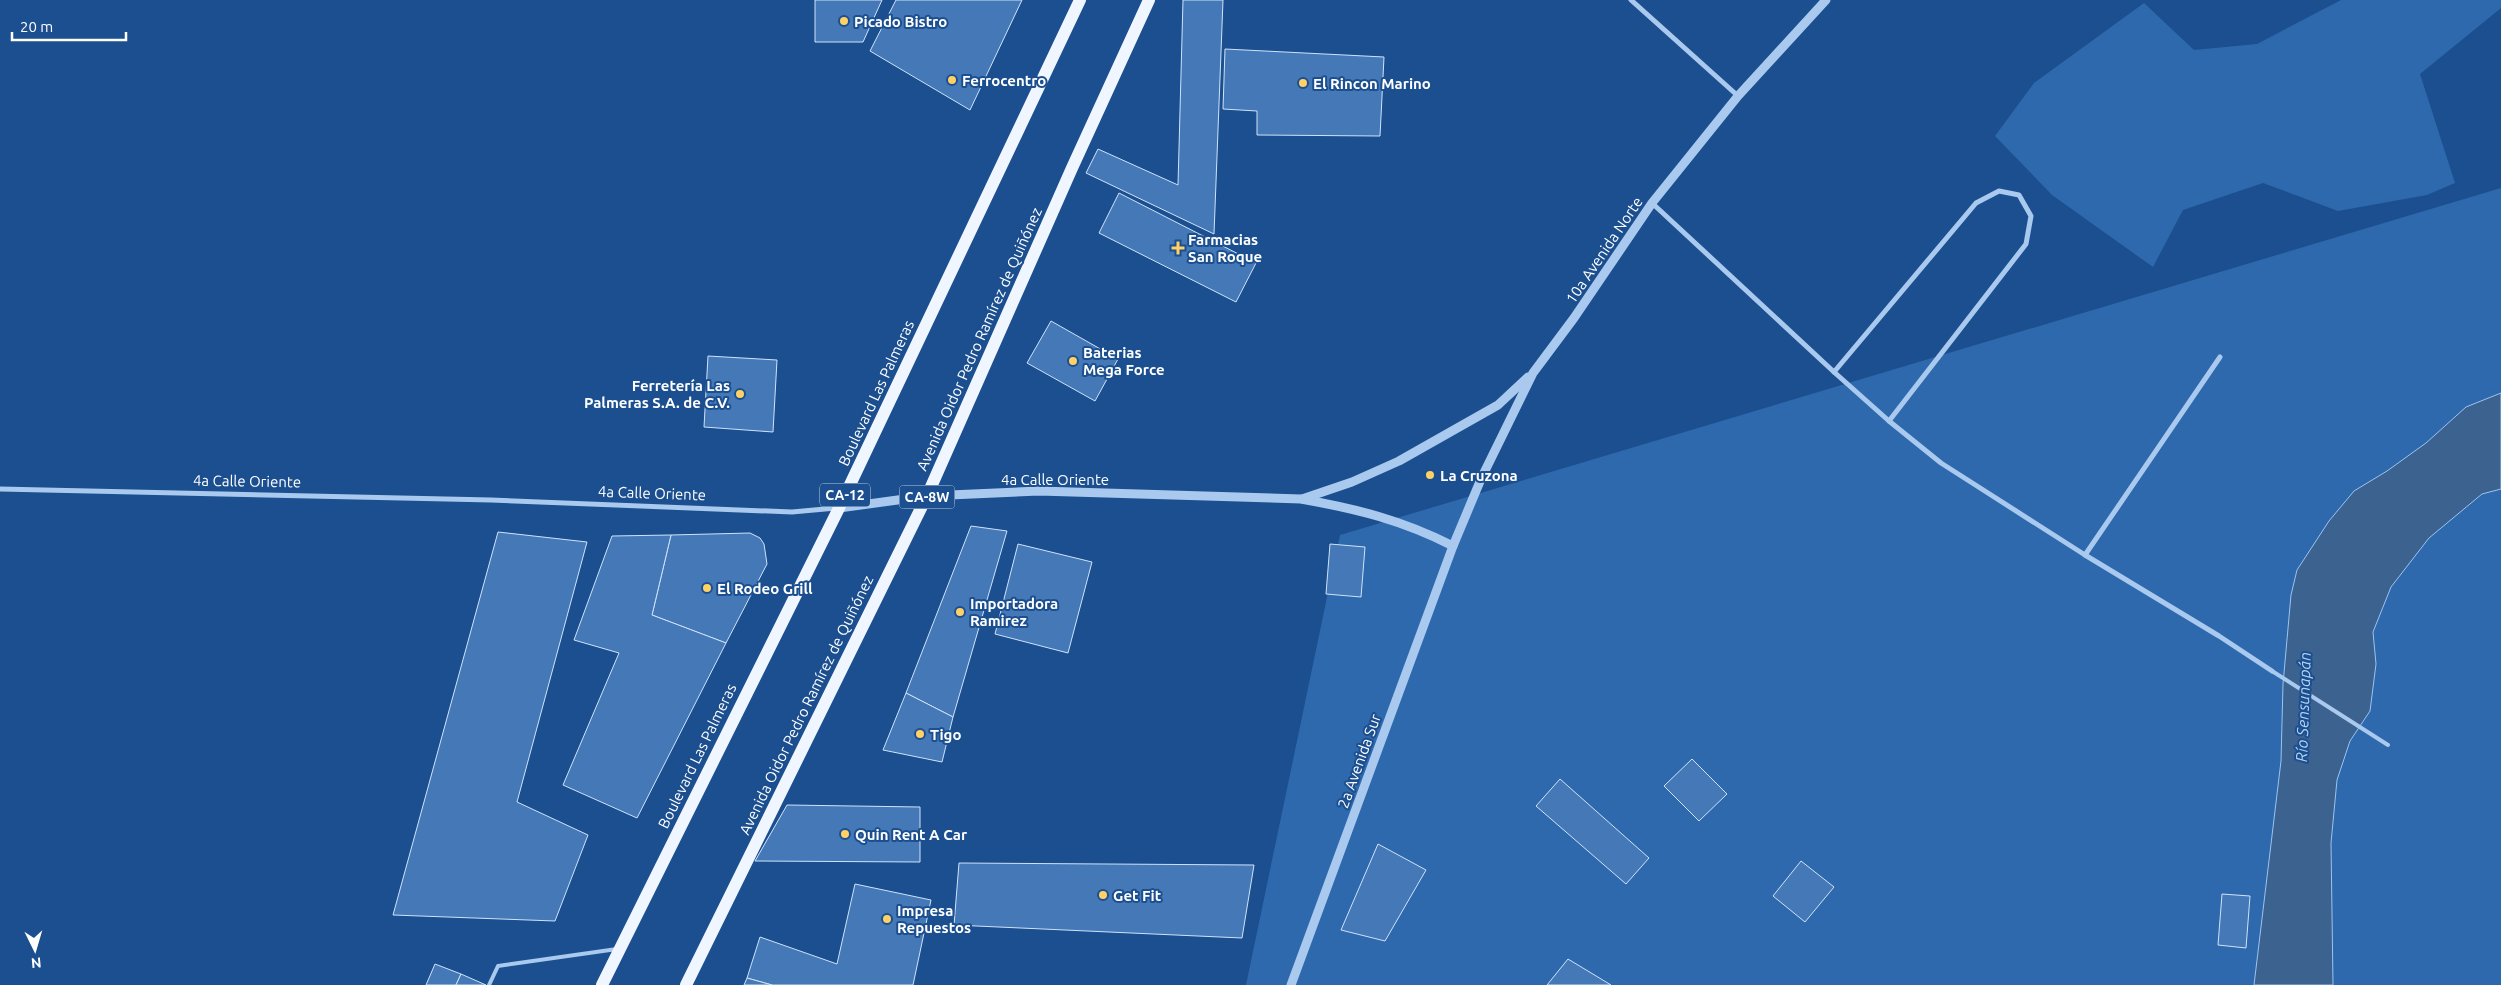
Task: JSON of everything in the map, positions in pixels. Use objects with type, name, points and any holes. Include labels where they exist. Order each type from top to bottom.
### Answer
[{"type":"main road","name":"Boulevard Las Palmeras","points":[[602,985],[839,508],[1080,0]]},
{"type":"main road","name":"Avenida Oidor Pedro Ramírez de Quiñónez","points":[[686,985],[927,496],[1072,168],[1149,0]]},
{"type":"street","points":[[1631,0],[1738,96]]},
{"type":"street","name":"10a Avenida Norte","points":[[1453,546],[1481,479],[1533,373],[1574,318],[1652,203],[1738,96],[1826,0]]},
{"type":"street","points":[[1834,372],[1976,203],[1999,191],[2020,195],[2030,216],[2026,244],[1889,422]]},
{"type":"street","points":[[1652,203],[1889,422],[1941,463],[2085,555],[2219,636],[2272,672]]},
{"type":"street","points":[[2085,555],[2220,356]]},
{"type":"street","name":"4a Calle Oriente","points":[[1301,499],[1352,482],[1399,460],[1498,405],[1533,373]]},
{"type":"street","name":"4a Calle Oriente","points":[[0,489],[491,500],[792,512],[839,508],[927,496],[1039,491],[1301,499],[1341,506],[1411,526],[1453,546]]},
{"type":"street","name":"2a Avenida Sur","points":[[1291,985],[1453,546]]},
{"type":"lane","points":[[2272,672],[2388,744]]},
{"type":"lane","points":[[489,985],[498,966],[619,949]]},
{"type":"shaded area","points":[[2341,0],[2501,0],[2501,8],[2420,74],[2455,183],[2427,195],[2338,211],[2263,183],[2183,210],[2153,267],[2052,195],[1995,136],[2034,83],[2144,3],[2194,50],[2257,44]]},
{"type":"shaded area","points":[[2501,188],[2501,985],[1246,985],[1340,535]]},
{"type":"water","name":"Río Sensunapán","points":[[2501,393],[2501,489],[2482,494],[2429,538],[2391,587],[2373,632],[2376,664],[2370,711],[2350,741],[2337,780],[2331,843],[2333,985],[2254,985],[2281,761],[2283,684],[2291,595],[2297,570],[2329,521],[2354,491],[2387,471],[2426,443],[2466,407]]},
{"type":"building","name":"Picado Bistro","points":[[815,0],[882,0],[863,42],[815,42]]},
{"type":"building","name":"Ferrocentro","points":[[896,0],[1022,0],[970,110],[870,51]]},
{"type":"building","points":[[1183,0],[1223,0],[1214,234],[1086,173],[1098,149],[1178,185]]},
{"type":"building","name":"El Rincon Marino","points":[[1225,49],[1384,57],[1380,136],[1257,135],[1257,111],[1223,109]]},
{"type":"building","name":"Farmacias San Roque","points":[[1119,193],[1256,263],[1236,302],[1099,233]]},
{"type":"building","name":"Baterias Mega Force","points":[[1051,321],[1118,359],[1095,401],[1027,363]]},
{"type":"building","name":"Ferretería Las Palmeras S.A. de C.V.","points":[[708,356],[777,360],[773,432],[704,427]]},
{"type":"building","name":"Importadora Ramirez","points":[[971,526],[1007,531],[953,717],[906,693]]},
{"type":"building","points":[[498,532],[587,542],[517,802],[588,835],[555,921],[393,915]]},
{"type":"building","name":"El Rodeo Grill","points":[[750,533],[760,538],[764,544],[767,564],[726,643],[652,615],[671,535]]},
{"type":"building","points":[[671,535],[652,615],[726,643],[637,818],[563,785],[619,653],[574,640],[612,536]]},
{"type":"building","points":[[1018,544],[1092,562],[1068,653],[995,634]]},
{"type":"building","points":[[1330,544],[1365,547],[1361,597],[1326,594]]},
{"type":"building","name":"Tigo","points":[[906,693],[953,717],[942,762],[883,750]]},
{"type":"building","points":[[1692,759],[1727,794],[1699,821],[1664,786]]},
{"type":"building","points":[[1560,779],[1649,858],[1626,884],[1536,806]]},
{"type":"building","name":"Quin Rent A Car","points":[[787,805],[920,807],[920,862],[755,861]]},
{"type":"building","points":[[1378,844],[1426,870],[1385,941],[1341,930]]},
{"type":"building","points":[[1801,861],[1834,887],[1805,922],[1773,896]]},
{"type":"building","name":"Get Fit","points":[[959,863],[1254,865],[1242,938],[954,925]]},
{"type":"building","name":"Impresa Repuestos","points":[[855,884],[931,900],[913,985],[772,985],[747,978],[760,937],[837,964]]},
{"type":"building","points":[[2222,894],[2250,896],[2246,948],[2218,945]]},
{"type":"building","points":[[1568,959],[1611,985],[1547,985]]},
{"type":"building","points":[[435,964],[461,974],[456,985],[426,985]]},
{"type":"building","points":[[461,974],[486,985],[456,985]]},
{"type":"building","points":[[747,978],[772,985],[744,985]]},
{"type":"place","name":"Picado Bistro","points":[[844,21]]},
{"type":"place","name":"Ferrocentro","points":[[952,80]]},
{"type":"place","name":"El Rincon Marino","points":[[1303,83]]},
{"type":"place","name":"Farmacias San Roque","points":[[1178,248]]},
{"type":"place","name":"Baterias Mega Force","points":[[1073,361]]},
{"type":"place","name":"Ferretería Las Palmeras S.A. de C.V.","points":[[740,394]]},
{"type":"place","name":"La Cruzona","points":[[1430,475]]},
{"type":"place","name":"El Rodeo Grill","points":[[707,588]]},
{"type":"place","name":"Importadora Ramirez","points":[[960,612]]},
{"type":"place","name":"Tigo","points":[[920,734]]},
{"type":"place","name":"Quin Rent A Car","points":[[845,834]]},
{"type":"place","name":"Get Fit","points":[[1103,895]]},
{"type":"place","name":"Impresa Repuestos","points":[[887,919]]}]
